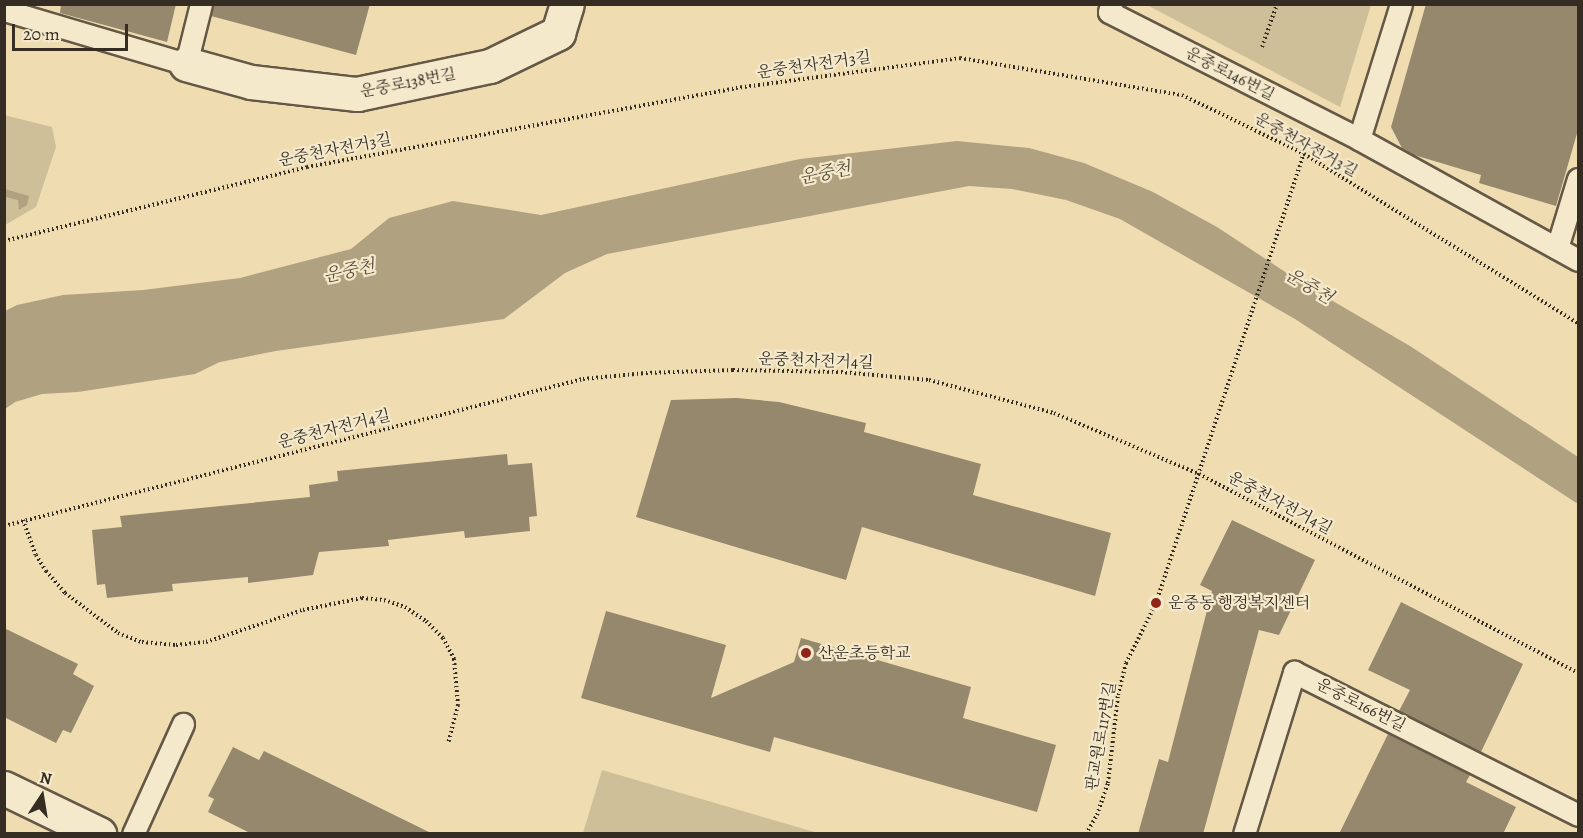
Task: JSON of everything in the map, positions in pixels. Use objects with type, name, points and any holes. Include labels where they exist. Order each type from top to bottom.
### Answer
[{"type":"street","name":"운중로138번길","points":[[186,64],[251,82],[357,94],[490,66],[558,33],[567,4]]},
{"type":"street","points":[[4,788],[99,834]]},
{"type":"lane","points":[[186,64],[201,4]]},
{"type":"lane","name":"운중로146번길","points":[[1111,4],[1109,12],[1359,139],[1578,260]]},
{"type":"lane","points":[[1359,139],[1401,4]]},
{"type":"lane","name":"운중로138번길","points":[[4,10],[186,64]]},
{"type":"lane","points":[[1557,248],[1578,179]]},
{"type":"lane","name":"운중로166번길","points":[[1244,834],[1294,672],[1578,815]]},
{"type":"lane","points":[[133,834],[183,724]]},
{"type":"path","points":[[1262,47],[1277,4]]},
{"type":"path","name":"운중천자전거3길","points":[[4,241],[319,164],[736,88],[960,58],[1182,95],[1304,154],[1578,322]]},
{"type":"path","name":"판교원로117번길","points":[[1086,834],[1097,815],[1108,783],[1118,695],[1126,663],[1156,603],[1304,154]]},
{"type":"path","name":"운중천자전거4길","points":[[4,525],[584,379],[667,372],[841,372],[929,380],[1054,413],[1199,474],[1578,673]]},
{"type":"path","points":[[23,520],[36,555],[65,593],[118,633],[142,642],[176,645],[206,642],[303,610],[362,598],[384,600],[405,607],[426,621],[443,638],[454,659],[458,705],[448,744]]},
{"type":"shaded area","points":[[1145,4],[1371,4],[1371,5],[1340,107]]},
{"type":"shaded area","points":[[4,115],[52,127],[56,147],[36,207],[5,225]]},
{"type":"shaded area","points":[[602,770],[818,833],[583,833]]},
{"type":"water","name":"운중천","points":[[957,141],[1029,148],[1084,163],[1153,192],[1217,227],[1302,283],[1410,346],[1578,457],[1578,504],[1295,319],[1120,219],[1066,200],[1012,189],[969,186],[607,254],[565,273],[504,319],[276,351],[220,362],[195,374],[78,392],[42,394],[15,402],[5,409],[5,311],[17,305],[63,295],[143,290],[240,278],[351,249],[389,218],[453,201],[541,215],[800,159]]},
{"type":"water","points":[[5,189],[29,196],[27,205],[19,210],[18,200],[5,197]]},
{"type":"building","points":[[61,4],[176,4],[167,42],[60,13]]},
{"type":"building","points":[[213,4],[370,4],[356,55],[211,16]]},
{"type":"building","points":[[1426,4],[1578,4],[1578,130],[1556,206],[1479,183],[1481,175],[1414,155],[1402,148],[1391,127]]},
{"type":"building","points":[[737,398],[779,402],[866,423],[864,432],[981,464],[973,495],[1111,533],[1095,596],[862,527],[846,580],[636,517],[671,400]]},
{"type":"building","points":[[507,454],[508,465],[532,463],[537,516],[529,517],[530,531],[465,538],[464,531],[388,540],[389,546],[319,552],[313,575],[248,583],[248,577],[172,584],[173,591],[107,598],[105,584],[97,585],[92,530],[122,527],[120,516],[310,497],[309,485],[338,481],[337,471]]},
{"type":"building","points":[[1232,520],[1315,560],[1279,635],[1259,630],[1203,834],[1138,834],[1159,759],[1168,762],[1212,591],[1200,585]]},
{"type":"building","points":[[1401,602],[1523,664],[1481,752],[1399,711],[1410,690],[1368,670]]},
{"type":"building","points":[[606,611],[726,645],[711,698],[794,662],[801,638],[971,687],[963,718],[1056,745],[1037,812],[774,737],[770,752],[581,698]]},
{"type":"building","points":[[4,628],[78,664],[73,674],[94,686],[71,733],[63,730],[56,743],[4,717]]},
{"type":"building","points":[[1388,734],[1470,775],[1466,782],[1516,807],[1503,834],[1339,834]]},
{"type":"building","points":[[233,747],[259,760],[264,751],[433,834],[252,834],[208,812],[214,799],[208,796]]},
{"type":"place","name":"운중동 행정복지센터","points":[[1156,603]]},
{"type":"place","name":"산운초등학교","points":[[806,653]]}]
